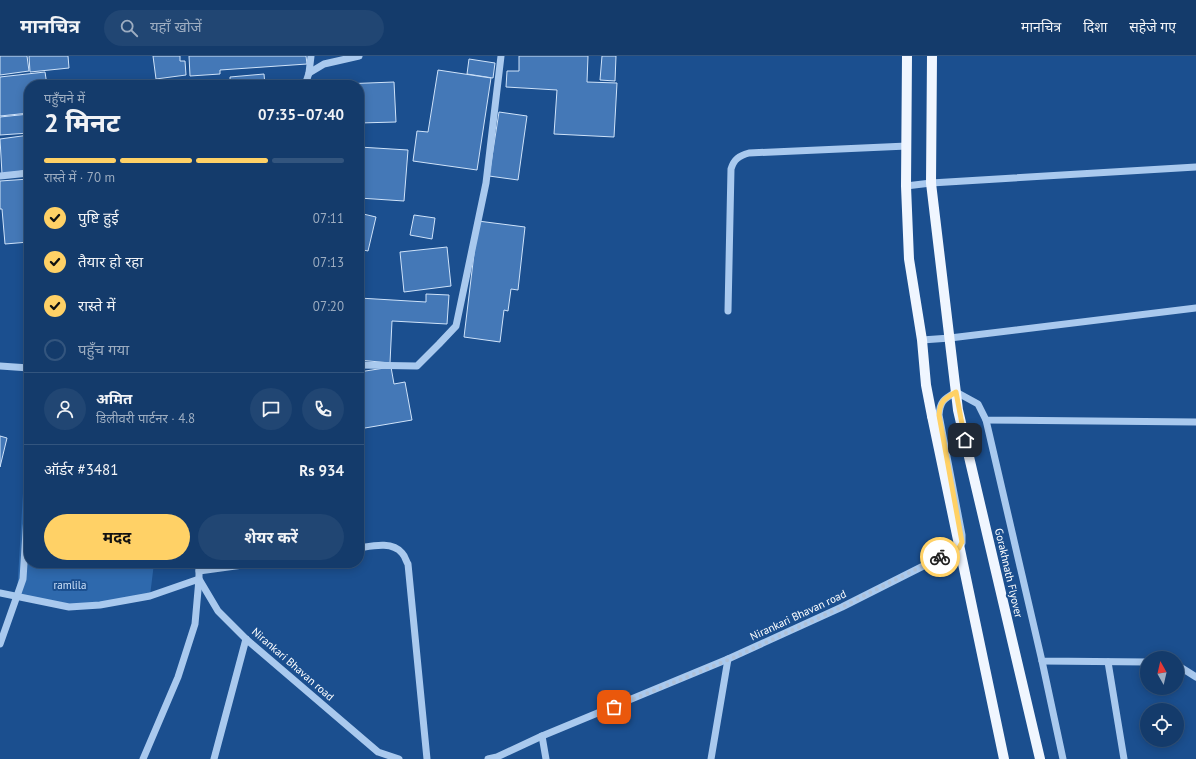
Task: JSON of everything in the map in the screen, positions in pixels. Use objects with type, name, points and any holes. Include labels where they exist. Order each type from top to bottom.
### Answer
[{"type":"main road","points":[[907,56],[906,186],[909,259],[922,340],[926,385],[1004,759]]},
{"type":"main road","name":"Gorakhnath Flyover","points":[[932,56],[930,183],[958,410],[1040,759]]},
{"type":"street","points":[[307,80],[311,56]]},
{"type":"street","points":[[309,74],[324,64],[359,56]]},
{"type":"street","points":[[364,365],[416,366],[440,344],[456,326],[486,183],[501,56]]},
{"type":"street","points":[[728,311],[731,169],[734,161],[740,156],[749,153],[907,146]]},
{"type":"street","points":[[906,186],[930,183],[1196,167]]},
{"type":"street","points":[[0,176],[24,174]]},
{"type":"street","points":[[922,340],[950,338],[1196,308]]},
{"type":"street","points":[[0,366],[24,368]]},
{"type":"street","points":[[956,392],[978,404],[986,420],[1064,759]]},
{"type":"street","name":"Nirankari Bhavan road","points":[[488,759],[497,757],[542,736],[728,660],[842,607],[959,548],[962,542],[962,535],[939,415],[940,406],[944,399],[956,392]]},
{"type":"street","points":[[986,420],[1196,422]]},
{"type":"street","points":[[364,547],[377,545],[394,547],[402,553],[408,564],[428,759]]},
{"type":"street","points":[[0,644],[22,579],[24,553]]},
{"type":"street","points":[[143,759],[178,677],[195,624],[199,568]]},
{"type":"street","points":[[0,593],[17,595],[69,607],[100,605],[150,596],[199,575],[233,568]]},
{"type":"street","name":"Nirankari Bhavan road","points":[[199,575],[218,611],[246,639],[378,752],[399,759]]},
{"type":"street","points":[[214,759],[246,639]]},
{"type":"street","points":[[711,759],[728,660]]},
{"type":"street","points":[[1042,662],[1140,662]]},
{"type":"street","points":[[1108,662],[1124,759]]},
{"type":"street","points":[[1184,669],[1196,677]]},
{"type":"street","points":[[1187,671],[1196,671]]},
{"type":"street","points":[[542,736],[546,759]]},
{"type":"green space","name":"ramlila","points":[[24,476],[24,568],[153,568],[150,596],[69,607],[17,595]]},
{"type":"building","points":[[0,56],[27,56],[29,71],[0,75]]},
{"type":"building","points":[[29,56],[68,56],[69,68],[30,72]]},
{"type":"building","points":[[153,56],[180,56],[180,61],[185,61],[186,75],[156,79]]},
{"type":"building","points":[[189,56],[306,56],[307,64],[220,70],[220,74],[190,76]]},
{"type":"building","points":[[519,56],[588,56],[587,82],[617,83],[614,137],[554,134],[557,90],[506,87],[507,71],[519,71]]},
{"type":"building","points":[[602,56],[616,56],[615,81],[600,80]]},
{"type":"building","points":[[469,59],[495,63],[493,78],[467,74]]},
{"type":"building","points":[[438,70],[491,78],[477,170],[413,161],[417,131],[428,132]]},
{"type":"building","points":[[45,72],[46,80],[24,80],[24,114],[0,116],[0,77]]},
{"type":"building","points":[[264,74],[265,80],[230,80],[230,77]]},
{"type":"building","points":[[394,82],[396,122],[364,123],[364,83]]},
{"type":"building","points":[[499,112],[527,116],[518,180],[489,176]]},
{"type":"building","points":[[24,115],[24,133],[0,135],[0,117]]},
{"type":"building","points":[[24,136],[24,171],[2,174],[0,139]]},
{"type":"building","points":[[364,147],[408,150],[404,201],[364,198]]},
{"type":"building","points":[[24,179],[24,242],[5,244],[2,209],[0,209],[0,181]]},
{"type":"building","points":[[364,214],[376,217],[368,251],[364,250]]},
{"type":"building","points":[[414,215],[435,218],[432,239],[410,235]]},
{"type":"building","points":[[478,221],[525,227],[518,290],[511,289],[508,311],[504,310],[500,342],[464,337]]},
{"type":"building","points":[[447,247],[451,286],[404,292],[400,252]]},
{"type":"building","points":[[426,294],[449,295],[447,324],[392,321],[390,363],[364,360],[364,298],[426,302]]},
{"type":"building","points":[[391,367],[394,384],[405,382],[412,420],[364,428],[364,371]]},
{"type":"building","points":[[0,436],[7,438],[0,467]]},
{"type":"way so far","points":[[614,707],[728,660],[842,607],[940,557]]},
{"type":"route","points":[[940,557],[959,548],[962,542],[962,535],[939,415],[940,406],[944,399],[956,392],[958,410],[965,440]]}]
